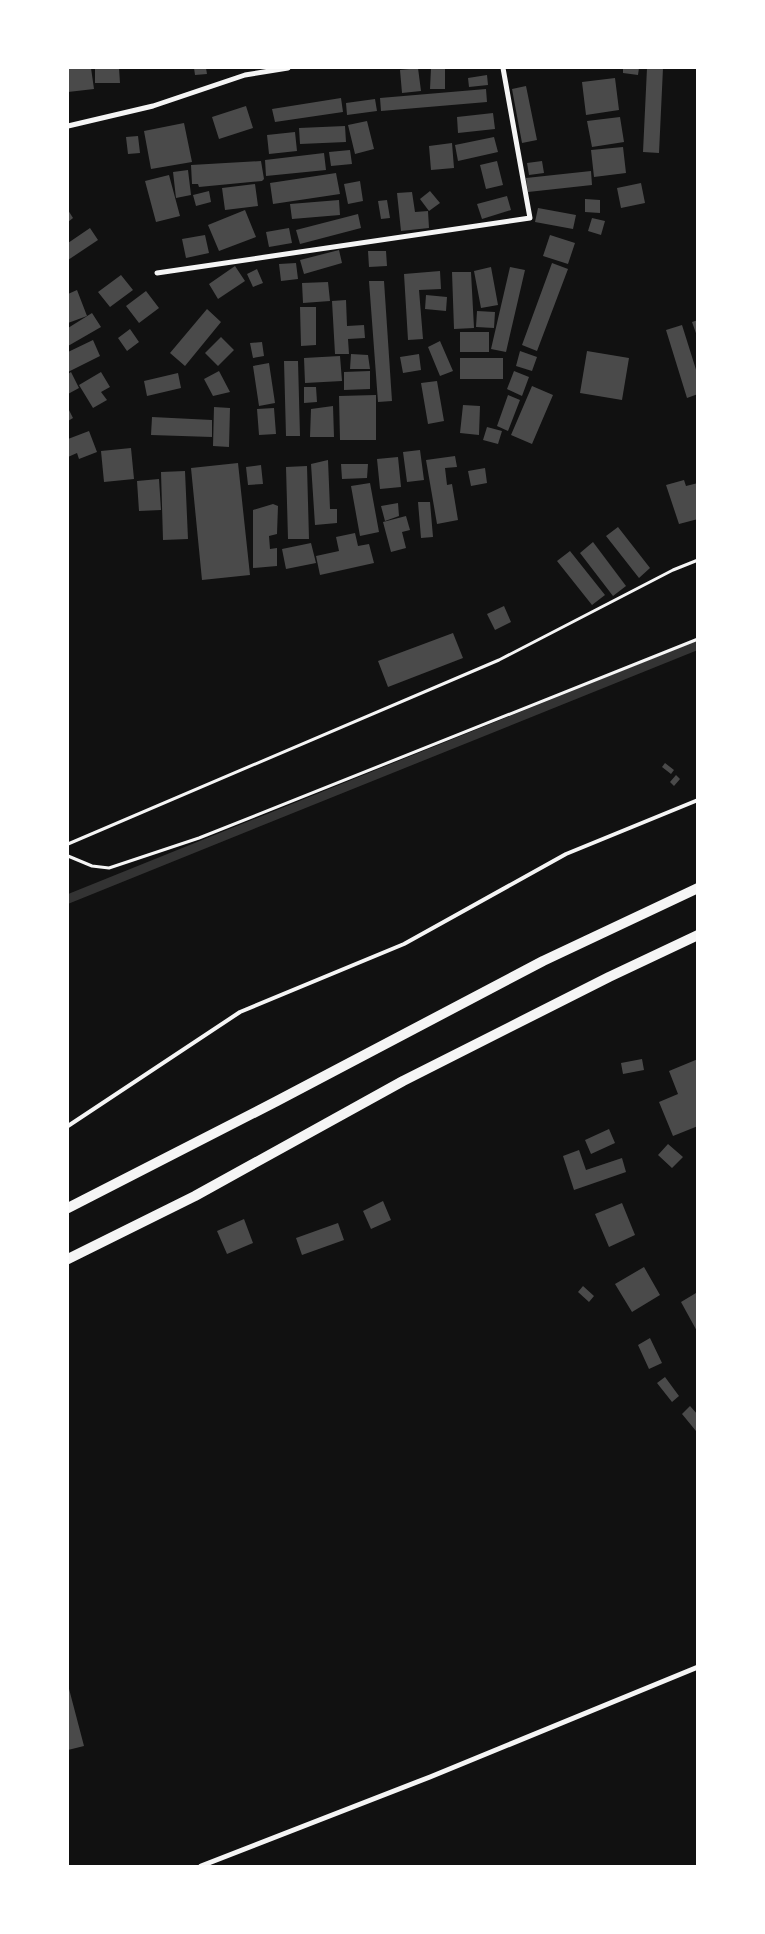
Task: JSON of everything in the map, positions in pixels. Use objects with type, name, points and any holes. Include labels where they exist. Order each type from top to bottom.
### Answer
[{"type":"main road","points":[[68,1208],[543,961],[698,888]]},
{"type":"main road","points":[[68,1259],[195,1196],[403,1081],[609,977],[698,935]]},
{"type":"street","points":[[68,126],[153,106],[245,75],[288,68]]},
{"type":"street","points":[[157,273],[530,218],[503,68]]},
{"type":"street","points":[[200,1866],[430,1777],[698,1667]]},
{"type":"lane","points":[[68,1126],[240,1012],[404,944],[566,854],[698,800]]},
{"type":"path","points":[[68,844],[499,660],[673,570],[698,560]]},
{"type":"path","points":[[68,856],[92,866],[109,868],[199,838],[698,639]]},
{"type":"building","points":[[68,68],[91,68],[94,89],[68,92]]},
{"type":"building","points":[[95,68],[119,68],[120,83],[95,83]]},
{"type":"building","points":[[194,68],[206,68],[207,74],[195,75]]},
{"type":"building","points":[[418,68],[421,91],[402,93],[400,70]]},
{"type":"building","points":[[431,68],[445,68],[445,89],[430,89]]},
{"type":"building","points":[[623,68],[639,68],[638,75],[623,73]]},
{"type":"building","points":[[647,68],[663,68],[659,153],[643,152]]},
{"type":"building","points":[[487,75],[488,85],[469,87],[468,78]]},
{"type":"building","points":[[615,78],[619,110],[586,115],[582,82]]},
{"type":"building","points":[[526,86],[537,140],[522,143],[512,89]]},
{"type":"building","points":[[486,89],[487,102],[381,111],[380,98]]},
{"type":"building","points":[[341,98],[343,112],[275,122],[272,109]]},
{"type":"building","points":[[375,99],[377,111],[347,115],[346,103]]},
{"type":"building","points":[[246,106],[253,128],[219,139],[212,117]]},
{"type":"building","points":[[493,113],[495,129],[458,133],[457,117]]},
{"type":"building","points":[[620,117],[624,142],[592,147],[587,121]]},
{"type":"building","points":[[367,121],[374,149],[355,154],[348,125]]},
{"type":"building","points":[[184,123],[192,162],[151,169],[144,131]]},
{"type":"building","points":[[345,126],[346,142],[300,144],[299,128]]},
{"type":"building","points":[[295,132],[297,151],[269,154],[267,135]]},
{"type":"building","points":[[138,136],[140,153],[128,154],[126,137]]},
{"type":"building","points":[[494,137],[498,152],[458,161],[455,145]]},
{"type":"building","points":[[452,143],[454,168],[431,170],[429,146]]},
{"type":"building","points":[[623,147],[626,173],[594,177],[591,150]]},
{"type":"building","points":[[350,150],[352,164],[331,166],[329,152]]},
{"type":"building","points":[[324,153],[326,170],[266,176],[265,160]]},
{"type":"building","points":[[261,161],[264,179],[262,181],[199,187],[198,184],[192,184],[191,165]]},
{"type":"building","points":[[497,161],[503,185],[486,189],[480,165]]},
{"type":"building","points":[[542,161],[544,173],[529,175],[527,163]]},
{"type":"building","points":[[188,170],[191,195],[176,198],[173,172]]},
{"type":"building","points":[[591,171],[592,185],[528,192],[526,178]]},
{"type":"building","points":[[336,173],[340,194],[273,204],[270,183]]},
{"type":"building","points":[[169,175],[180,216],[156,222],[145,181]]},
{"type":"building","points":[[360,181],[363,201],[348,204],[344,184]]},
{"type":"building","points":[[641,183],[645,203],[621,208],[617,188]]},
{"type":"building","points":[[255,184],[258,206],[225,210],[222,188]]},
{"type":"building","points":[[209,191],[211,202],[196,206],[193,195]]},
{"type":"building","points":[[430,191],[440,203],[429,211],[420,199]]},
{"type":"building","points":[[412,192],[415,212],[428,211],[429,228],[401,231],[397,193]]},
{"type":"building","points":[[507,196],[511,210],[482,219],[477,204]]},
{"type":"building","points":[[585,199],[600,200],[600,213],[585,212]]},
{"type":"building","points":[[339,200],[340,215],[292,219],[290,204]]},
{"type":"building","points":[[387,200],[390,218],[381,219],[378,201]]},
{"type":"building","points":[[538,208],[576,215],[573,229],[535,222]]},
{"type":"building","points":[[68,210],[73,218],[68,222]]},
{"type":"building","points":[[245,210],[256,237],[219,251],[208,225]]},
{"type":"building","points":[[358,214],[361,228],[300,244],[296,230]]},
{"type":"building","points":[[592,218],[605,221],[601,235],[588,231]]},
{"type":"building","points":[[90,228],[98,240],[68,260],[68,243]]},
{"type":"building","points":[[289,228],[292,243],[269,247],[266,232]]},
{"type":"building","points":[[205,235],[209,253],[186,258],[182,239]]},
{"type":"building","points":[[550,235],[575,243],[568,264],[543,256]]},
{"type":"building","points":[[339,250],[342,263],[304,274],[300,260]]},
{"type":"building","points":[[368,251],[386,251],[387,266],[369,267]]},
{"type":"building","points":[[296,263],[298,279],[281,281],[279,264]]},
{"type":"building","points":[[552,263],[568,269],[537,351],[522,345]]},
{"type":"building","points":[[235,266],[245,281],[218,299],[209,284]]},
{"type":"building","points":[[491,267],[498,305],[481,308],[474,271]]},
{"type":"building","points":[[510,267],[525,270],[506,352],[491,349]]},
{"type":"building","points":[[257,269],[263,283],[253,287],[247,274]]},
{"type":"building","points":[[440,271],[441,289],[419,290],[423,339],[408,340],[404,274]]},
{"type":"building","points":[[452,272],[471,272],[474,328],[454,329]]},
{"type":"building","points":[[121,275],[133,290],[110,307],[98,292]]},
{"type":"building","points":[[369,281],[384,281],[392,401],[378,402]]},
{"type":"building","points":[[328,282],[330,301],[303,303],[302,283]]},
{"type":"building","points":[[77,290],[87,316],[68,323],[68,294]]},
{"type":"building","points":[[146,291],[159,308],[139,323],[126,306]]},
{"type":"building","points":[[426,295],[447,297],[446,311],[425,309]]},
{"type":"building","points":[[346,300],[347,326],[364,325],[365,338],[348,339],[349,354],[335,354],[332,301]]},
{"type":"building","points":[[300,307],[316,307],[316,345],[301,346]]},
{"type":"building","points":[[207,309],[221,322],[185,366],[170,353]]},
{"type":"building","points":[[477,311],[495,312],[494,328],[476,327]]},
{"type":"building","points":[[92,313],[101,327],[68,346],[68,328]]},
{"type":"building","points":[[698,320],[698,336],[697,336],[692,322]]},
{"type":"building","points":[[682,325],[698,376],[698,394],[687,398],[666,330]]},
{"type":"building","points":[[130,329],[139,342],[127,351],[118,338]]},
{"type":"building","points":[[460,332],[489,332],[489,352],[460,352]]},
{"type":"building","points":[[221,337],[234,350],[218,366],[205,353]]},
{"type":"building","points":[[93,340],[100,356],[68,372],[68,352]]},
{"type":"building","points":[[440,341],[453,371],[440,376],[428,347]]},
{"type":"building","points":[[262,342],[264,356],[253,358],[250,343]]},
{"type":"building","points":[[520,351],[537,357],[532,371],[516,366]]},
{"type":"building","points":[[587,351],[629,358],[622,400],[580,393]]},
{"type":"building","points":[[351,354],[368,355],[370,369],[350,369]]},
{"type":"building","points":[[419,354],[421,370],[403,373],[400,357]]},
{"type":"building","points":[[340,356],[342,381],[305,383],[304,358]]},
{"type":"building","points":[[460,358],[503,358],[503,379],[460,379]]},
{"type":"building","points":[[284,361],[298,361],[300,436],[286,436]]},
{"type":"building","points":[[269,363],[275,403],[259,406],[253,366]]},
{"type":"building","points":[[219,371],[230,392],[213,396],[204,379]]},
{"type":"building","points":[[370,371],[370,389],[344,390],[344,372]]},
{"type":"building","points":[[514,371],[529,377],[522,396],[507,389]]},
{"type":"building","points":[[71,372],[79,388],[68,394],[68,374]]},
{"type":"building","points":[[101,372],[110,387],[101,392],[107,400],[93,408],[79,385]]},
{"type":"building","points":[[178,373],[181,388],[147,396],[144,381]]},
{"type":"building","points":[[437,381],[444,421],[428,424],[421,383]]},
{"type":"building","points":[[532,386],[553,395],[532,444],[511,435]]},
{"type":"building","points":[[304,387],[316,387],[317,402],[304,403]]},
{"type":"building","points":[[376,395],[376,440],[340,440],[339,396]]},
{"type":"building","points":[[508,395],[520,400],[508,431],[497,426]]},
{"type":"building","points":[[463,405],[480,406],[479,435],[460,433]]},
{"type":"building","points":[[333,406],[334,437],[310,437],[311,409]]},
{"type":"building","points":[[214,407],[230,408],[229,447],[213,446]]},
{"type":"building","points":[[68,408],[73,418],[68,421]]},
{"type":"building","points":[[274,408],[276,434],[259,435],[257,409]]},
{"type":"building","points":[[152,417],[212,420],[212,437],[151,435]]},
{"type":"building","points":[[487,427],[502,431],[498,444],[483,440]]},
{"type":"building","points":[[89,431],[97,452],[79,459],[77,453],[68,457],[68,439]]},
{"type":"building","points":[[131,448],[134,479],[104,482],[101,451]]},
{"type":"building","points":[[420,450],[424,480],[407,482],[403,452]]},
{"type":"building","points":[[455,456],[457,467],[445,468],[447,485],[452,484],[458,520],[437,524],[426,460]]},
{"type":"building","points":[[398,457],[401,487],[380,489],[377,459]]},
{"type":"building","points":[[328,460],[330,509],[337,509],[337,523],[315,525],[311,464]]},
{"type":"building","points":[[238,463],[250,575],[202,580],[191,468]]},
{"type":"building","points":[[341,464],[368,464],[367,478],[342,479]]},
{"type":"building","points":[[261,465],[263,484],[248,485],[246,467]]},
{"type":"building","points":[[307,466],[309,539],[288,539],[286,467]]},
{"type":"building","points":[[485,468],[487,483],[471,486],[468,471]]},
{"type":"building","points":[[185,471],[188,539],[163,540],[161,472]]},
{"type":"building","points":[[159,479],[161,510],[139,511],[137,481]]},
{"type":"building","points":[[684,480],[686,486],[698,483],[698,519],[679,524],[666,485]]},
{"type":"building","points":[[370,483],[379,532],[360,536],[351,486]]},
{"type":"building","points":[[418,502],[430,502],[433,537],[421,538]]},
{"type":"building","points":[[398,503],[399,516],[385,521],[381,506]]},
{"type":"building","points":[[273,504],[278,506],[277,534],[269,536],[270,549],[277,548],[277,566],[253,568],[253,510]]},
{"type":"building","points":[[406,516],[410,530],[402,532],[406,548],[391,552],[383,522]]},
{"type":"building","points":[[618,527],[650,568],[639,578],[606,536]]},
{"type":"building","points":[[355,533],[358,546],[369,544],[374,563],[320,575],[316,556],[339,551],[336,537]]},
{"type":"building","points":[[593,542],[626,586],[613,596],[580,553]]},
{"type":"building","points":[[311,543],[316,563],[286,569],[282,549]]},
{"type":"building","points":[[570,551],[605,595],[592,605],[557,561]]},
{"type":"building","points":[[504,606],[511,622],[495,630],[487,614]]},
{"type":"building","points":[[453,633],[463,658],[388,687],[378,661]]},
{"type":"building","points":[[665,763],[674,770],[671,774],[662,767]]},
{"type":"building","points":[[676,775],[680,779],[674,786],[670,782]]},
{"type":"building","points":[[642,1059],[644,1070],[623,1074],[621,1063]]},
{"type":"building","points":[[698,1059],[698,1126],[673,1136],[659,1102],[678,1094],[669,1071]]},
{"type":"building","points":[[609,1129],[615,1143],[591,1154],[585,1140]]},
{"type":"building","points":[[668,1144],[683,1157],[672,1168],[658,1155]]},
{"type":"building","points":[[579,1150],[586,1170],[622,1158],[626,1172],[574,1190],[563,1156]]},
{"type":"building","points":[[383,1201],[391,1220],[371,1229],[363,1211]]},
{"type":"building","points":[[622,1203],[635,1235],[609,1247],[595,1214]]},
{"type":"building","points":[[244,1219],[253,1243],[227,1254],[217,1231]]},
{"type":"building","points":[[338,1223],[344,1240],[302,1255],[296,1238]]},
{"type":"building","points":[[644,1267],[660,1295],[632,1312],[615,1284]]},
{"type":"building","points":[[583,1286],[594,1296],[589,1302],[578,1292]]},
{"type":"building","points":[[696,1293],[698,1296],[698,1333],[681,1302]]},
{"type":"building","points":[[650,1338],[662,1363],[649,1369],[638,1345]]},
{"type":"building","points":[[665,1377],[679,1396],[672,1402],[657,1383]]},
{"type":"building","points":[[690,1406],[698,1415],[698,1429],[696,1431],[682,1414]]},
{"type":"building","points":[[68,1685],[84,1746],[68,1750]]},
{"type":"waterway","points":[[68,899],[698,645]]}]
